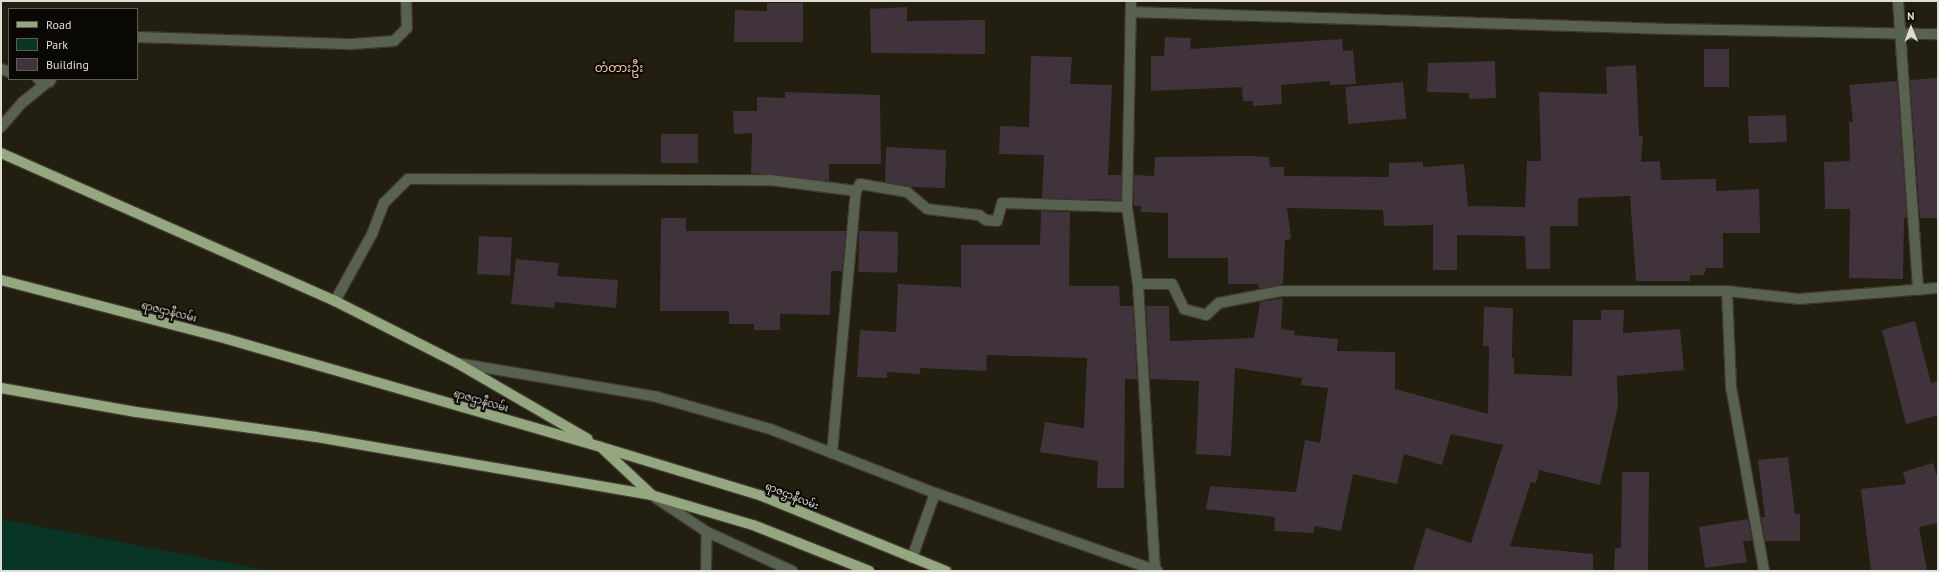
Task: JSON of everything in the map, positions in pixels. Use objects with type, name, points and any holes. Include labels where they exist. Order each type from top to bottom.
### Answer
[{"type":"main road","points":[[1,153],[335,301],[457,363],[601,447],[651,495]]},
{"type":"main road","name":"ရာဇဌာနီလမ်း","points":[[1,280],[227,339],[601,447],[762,496],[946,571]]},
{"type":"main road","points":[[1,388],[136,412],[316,437],[651,495],[753,525],[869,571]]},
{"type":"street","points":[[138,37],[353,44],[394,41],[407,28],[406,1]]},
{"type":"street","points":[[457,363],[657,397],[770,429],[935,493],[1156,570],[1138,284],[1127,207],[1131,1]]},
{"type":"street","points":[[1898,1],[1918,289]]},
{"type":"street","points":[[1131,12],[1901,35],[1938,34]]},
{"type":"street","points":[[1,127],[23,102],[51,81]]},
{"type":"street","points":[[335,301],[372,234],[384,203],[408,179],[770,180],[856,191]]},
{"type":"street","points":[[832,453],[856,191],[860,184],[907,192],[926,209],[979,215],[986,220],[997,221],[1002,203],[1127,207]]},
{"type":"street","points":[[1138,284],[1172,284],[1184,309],[1206,315],[1219,303],[1281,291],[1728,291],[1799,299],[1938,288]]},
{"type":"street","points":[[1728,291],[1730,387],[1764,571]]},
{"type":"street","points":[[912,558],[935,493]]},
{"type":"street","points":[[651,495],[707,532],[792,571]]},
{"type":"street","points":[[706,571],[707,532]]},
{"type":"green space","points":[[1,519],[272,571],[1,571]]},
{"type":"building","points":[[767,3],[803,3],[803,42],[734,42],[735,10],[767,11]]},
{"type":"building","points":[[907,7],[907,21],[985,20],[985,54],[871,53],[870,9]]},
{"type":"building","points":[[1165,37],[1191,38],[1190,49],[1342,39],[1343,51],[1353,50],[1356,84],[1330,85],[1330,81],[1281,85],[1282,104],[1253,106],[1253,101],[1243,101],[1242,87],[1151,91],[1151,56],[1164,56]]},
{"type":"building","points":[[1704,49],[1729,49],[1729,87],[1704,87]]},
{"type":"building","points":[[1031,56],[1072,57],[1070,84],[1112,85],[1108,175],[1121,175],[1121,200],[1042,198],[1044,155],[999,154],[1000,126],[1029,127]]},
{"type":"building","points":[[1495,61],[1496,98],[1469,99],[1469,93],[1427,92],[1428,63]]},
{"type":"building","points":[[1636,65],[1639,136],[1643,136],[1641,162],[1660,161],[1661,180],[1716,179],[1716,191],[1759,189],[1760,233],[1723,233],[1723,268],[1706,268],[1704,275],[1690,275],[1690,281],[1636,281],[1630,196],[1578,198],[1578,226],[1550,226],[1550,269],[1526,269],[1525,236],[1457,235],[1457,270],[1433,270],[1433,225],[1384,226],[1383,210],[1287,208],[1291,239],[1285,240],[1283,284],[1259,289],[1258,284],[1228,284],[1228,258],[1168,258],[1168,213],[1141,212],[1141,206],[1134,206],[1134,175],[1154,176],[1155,157],[1252,156],[1269,157],[1270,167],[1284,167],[1284,176],[1389,177],[1389,163],[1423,162],[1423,167],[1464,164],[1468,206],[1525,207],[1527,161],[1541,161],[1539,92],[1607,94],[1606,67]]},
{"type":"building","points":[[1938,78],[1938,218],[1920,218],[1910,80]]},
{"type":"building","points":[[1897,81],[1907,218],[1904,218],[1903,279],[1849,278],[1850,209],[1825,209],[1824,162],[1850,161],[1849,122],[1853,122],[1849,85]]},
{"type":"building","points":[[1403,82],[1406,119],[1348,124],[1345,87]]},
{"type":"building","points":[[785,92],[880,95],[881,164],[829,164],[829,181],[751,173],[752,133],[734,134],[733,111],[757,111],[757,97],[785,98]]},
{"type":"building","points":[[1786,115],[1787,142],[1749,143],[1748,116]]},
{"type":"building","points":[[661,134],[698,134],[698,163],[661,163]]},
{"type":"building","points":[[886,147],[946,150],[945,188],[911,187],[885,182]]},
{"type":"building","points":[[1041,211],[1070,212],[1069,286],[1119,286],[1120,306],[1133,306],[1137,379],[1125,379],[1124,488],[1097,488],[1098,461],[1040,452],[1045,422],[1084,428],[1087,358],[987,355],[986,371],[920,368],[920,374],[887,372],[887,378],[857,377],[860,330],[896,332],[898,284],[961,287],[961,245],[1040,245]]},
{"type":"building","points":[[661,218],[686,218],[686,231],[846,231],[842,271],[831,271],[830,315],[780,314],[780,330],[754,330],[754,324],[729,324],[729,311],[660,311]]},
{"type":"building","points":[[859,231],[898,232],[897,273],[858,272]]},
{"type":"building","points":[[479,236],[512,238],[510,276],[477,274]]},
{"type":"building","points":[[516,259],[559,263],[557,276],[618,280],[616,308],[555,302],[554,308],[511,304]]},
{"type":"building","points":[[1283,298],[1281,329],[1295,331],[1294,335],[1338,339],[1337,351],[1395,352],[1395,389],[1488,414],[1489,346],[1483,346],[1484,307],[1513,308],[1512,358],[1514,358],[1514,374],[1572,376],[1573,320],[1601,320],[1601,310],[1624,310],[1623,333],[1680,329],[1684,370],[1617,376],[1618,406],[1600,485],[1539,470],[1536,483],[1531,482],[1510,546],[1593,554],[1593,571],[1413,571],[1426,528],[1471,543],[1503,445],[1451,434],[1442,465],[1404,454],[1397,484],[1353,474],[1341,531],[1314,526],[1314,533],[1274,531],[1275,517],[1206,509],[1210,486],[1296,492],[1305,440],[1320,443],[1328,388],[1301,385],[1302,378],[1235,368],[1231,456],[1196,454],[1199,381],[1150,379],[1146,306],[1169,306],[1170,341],[1254,338],[1260,302]]},
{"type":"building","points":[[1915,321],[1931,383],[1938,381],[1938,415],[1906,424],[1882,330]]},
{"type":"building","points":[[1788,457],[1795,514],[1800,514],[1800,541],[1765,541],[1761,517],[1765,517],[1758,460]]},
{"type":"building","points":[[1933,463],[1938,480],[1938,523],[1919,527],[1927,571],[1871,571],[1861,489],[1906,484],[1903,472]]},
{"type":"building","points":[[1622,472],[1649,472],[1648,571],[1614,571],[1615,548],[1621,548]]},
{"type":"building","points":[[1748,519],[1752,541],[1743,541],[1747,562],[1705,568],[1699,527]]},
{"type":"district","name":"တံတားဦး","points":[[619,68]]}]
